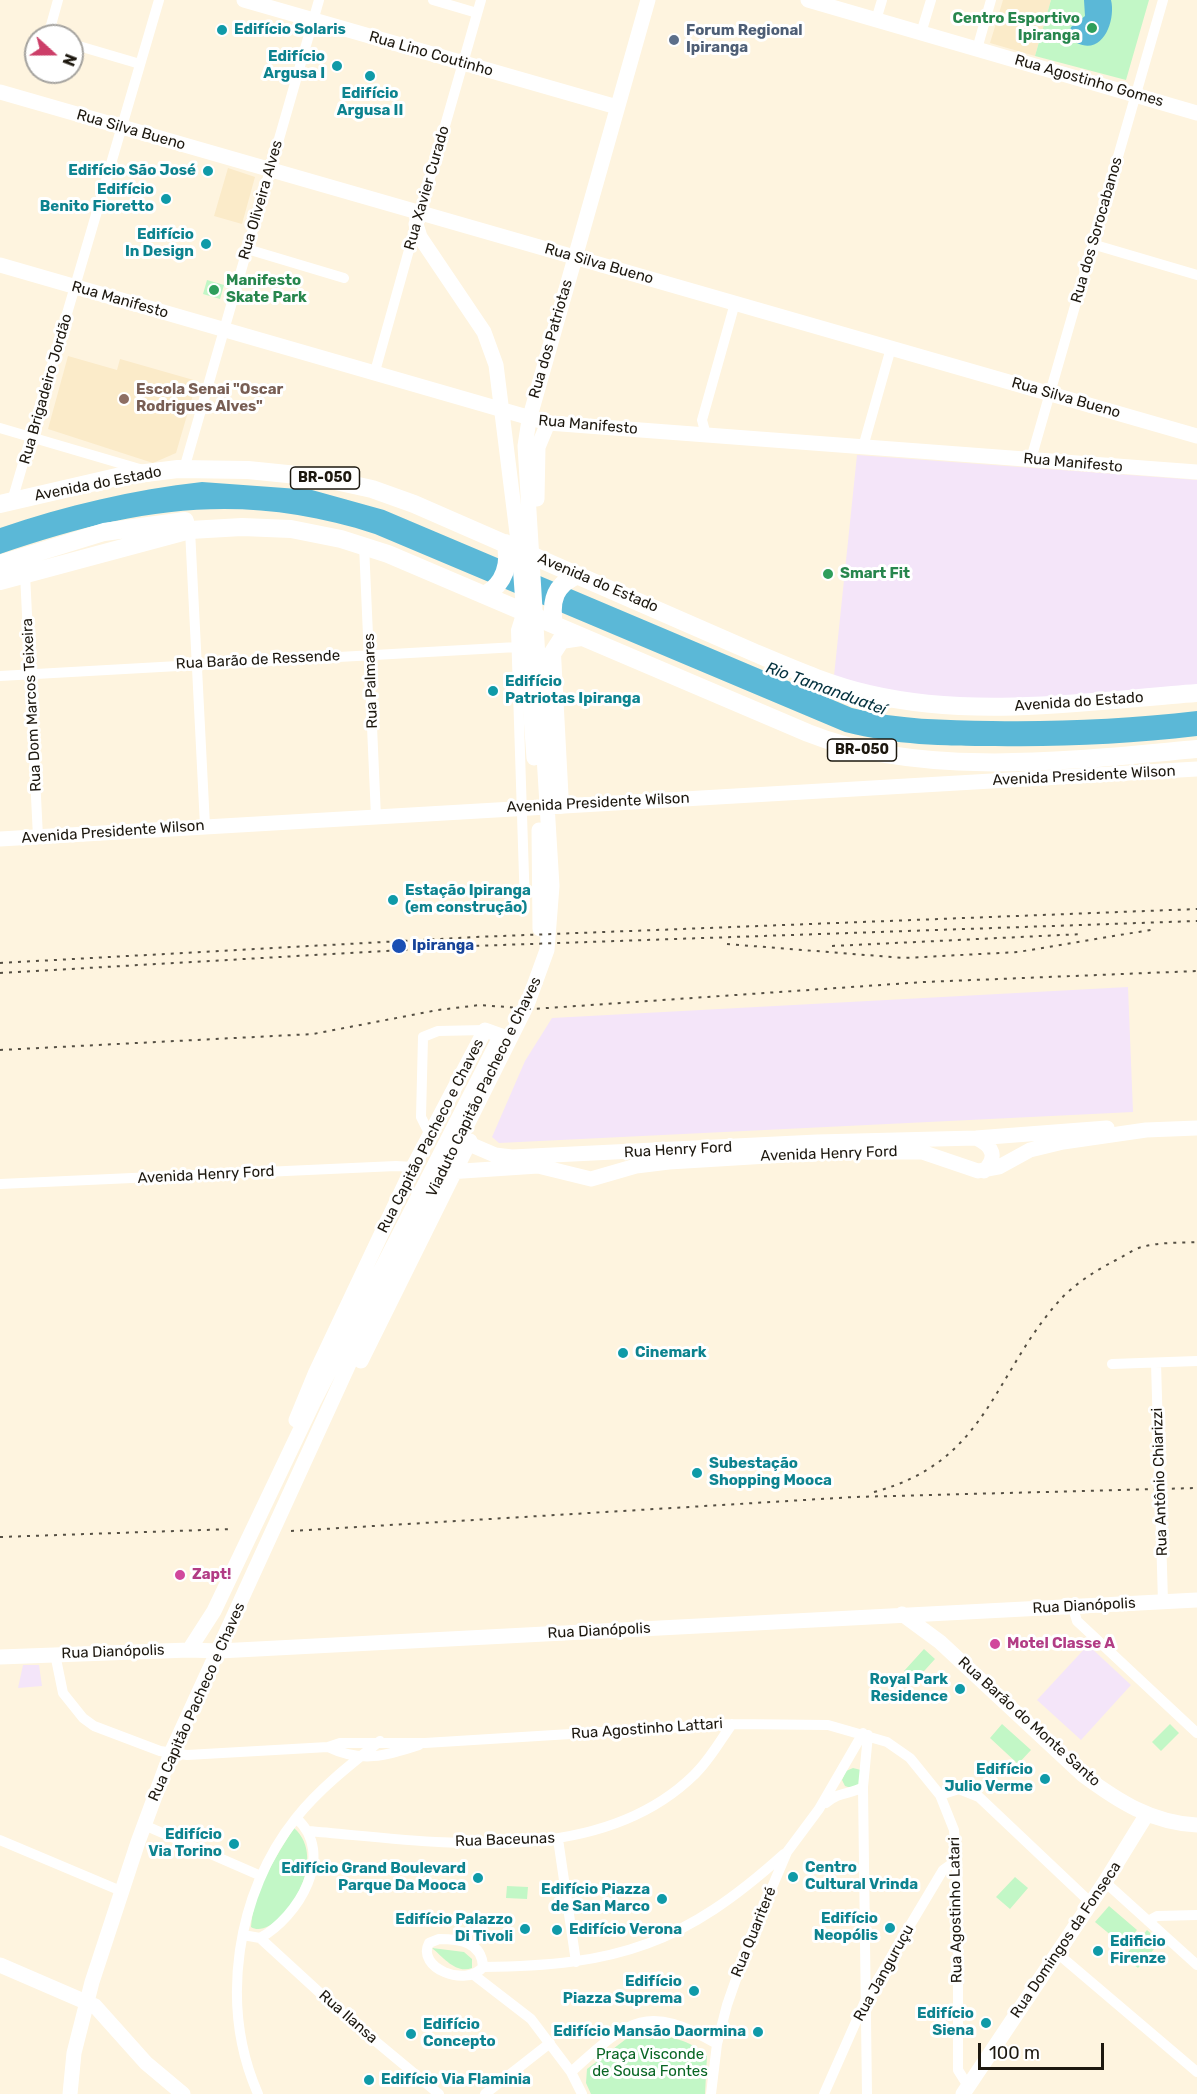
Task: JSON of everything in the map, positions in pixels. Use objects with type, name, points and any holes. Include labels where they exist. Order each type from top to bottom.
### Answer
[{"type":"highway","name":"Avenida do Estado","points":[[6,503],[121,476],[184,468],[310,475],[347,483],[403,500],[578,574],[764,657],[870,694],[930,703],[1012,707],[1197,693]]},
{"type":"highway","name":"BR-050","points":[[0,564],[128,527],[194,520],[224,522],[242,527],[291,530],[364,545],[486,594],[581,637],[816,736],[885,755],[927,760],[972,761],[1070,759],[1197,749]]},
{"type":"highway","points":[[0,581],[190,530],[242,527]]},
{"type":"highway","points":[[486,594],[497,586],[508,558],[519,549]]},
{"type":"highway","points":[[527,651],[557,626],[552,607],[556,592],[566,580],[578,574]]},
{"type":"highway","points":[[560,805],[552,654],[561,640],[581,637]]},
{"type":"main road","name":"Rua Lino Coutinho","points":[[244,0],[617,107]]},
{"type":"main road","name":"Rua dos Patriotas","points":[[519,549],[530,520],[525,460],[529,420],[648,0]]},
{"type":"main road","name":"Rua Agostinho Gomes","points":[[817,1],[1197,113]]},
{"type":"main road","name":"Rua Silva Bueno","points":[[0,92],[270,169],[418,218],[442,219],[1197,436]]},
{"type":"main road","name":"Rua dos Patriotas","points":[[418,218],[420,237],[488,340],[496,364],[529,614]]},
{"type":"main road","points":[[430,250],[427,237],[430,227],[442,219]]},
{"type":"main road","name":"Rua Manifesto","points":[[0,265],[529,420],[1197,472]]},
{"type":"main road","points":[[530,520],[537,501],[538,447],[548,423]]},
{"type":"main road","name":"Viaduto Capitão Pacheco e Chaves","points":[[346,1337],[516,1005],[535,958],[541,917],[538,821],[527,651],[529,614]]},
{"type":"main road","name":"Viaduto Capitão Pacheco e Chaves","points":[[365,1329],[527,1005],[547,950],[552,886],[527,651]]},
{"type":"main road","name":"Avenida Presidente Wilson","points":[[0,839],[523,807],[1197,770]]},
{"type":"main road","name":"Rua Capitão Pacheco e Chaves","points":[[189,1650],[214,1611],[298,1435],[315,1374],[429,1133],[485,1030],[514,1041],[517,1045],[456,1173],[339,1407],[320,1429]]},
{"type":"main road","points":[[984,1171],[1045,1146],[1146,1130],[1197,1128]]},
{"type":"main road","name":"Rua Henry Ford","points":[[429,1133],[470,1143],[486,1153],[502,1157],[817,1142],[976,1138],[1066,1130],[1146,1130]]},
{"type":"main road","points":[[976,1138],[987,1143],[992,1150],[993,1159],[984,1171]]},
{"type":"main road","name":"Avenida Henry Ford","points":[[456,1173],[538,1166],[591,1179],[636,1166],[669,1162],[875,1151],[932,1153],[970,1170],[984,1171]]},
{"type":"main road","points":[[591,1179],[582,1166],[585,1159],[592,1154]]},
{"type":"main road","points":[[413,1167],[456,1173]]},
{"type":"main road","name":"Rua Capitão Pacheco e Chaves","points":[[70,2094],[74,2053],[87,2001],[121,1891],[171,1753],[365,1329]]},
{"type":"main road","points":[[315,1374],[346,1337]]},
{"type":"main road","name":"Rua Capitão Pacheco e Chaves","points":[[309,1399],[346,1337]]},
{"type":"main road","points":[[309,1399],[321,1413],[320,1429]]},
{"type":"main road","points":[[249,1539],[254,1548],[264,1551]]},
{"type":"main road","name":"Rua Dianópolis","points":[[0,1657],[189,1650],[219,1651],[1197,1600]]},
{"type":"main road","points":[[214,1611],[208,1637],[210,1643],[219,1651]]},
{"type":"main road","points":[[940,1642],[941,1628],[949,1612]]},
{"type":"main road","name":"Rua Barão do Monte Santo","points":[[902,1614],[940,1642],[1083,1775],[1130,1807],[1167,1822],[1197,1825]]},
{"type":"main road","name":"Rua Domingos da Fonseca","points":[[965,2090],[1105,1882],[1147,1814]]},
{"type":"main road","points":[[0,1965],[87,2001],[103,2012],[146,2063],[183,2094]]},
{"type":"street","points":[[51,24],[58,0]]},
{"type":"street","name":"Rua Brigadeiro Jordão","points":[[6,503],[33,438],[159,0]]},
{"type":"street","name":"Rua Oliveira Alves","points":[[184,468],[319,0]]},
{"type":"street","points":[[433,0],[477,13]]},
{"type":"street","name":"Rua Xavier Curado","points":[[374,375],[481,0]]},
{"type":"street","points":[[876,20],[882,0]]},
{"type":"street","points":[[921,33],[931,0]]},
{"type":"street","points":[[977,49],[991,0]]},
{"type":"street","name":"Rua dos Sorocabanos","points":[[1031,459],[1163,0]]},
{"type":"street","points":[[84,48],[140,64]]},
{"type":"street","points":[[1092,244],[1197,275]]},
{"type":"street","points":[[247,249],[344,278]]},
{"type":"street","points":[[705,435],[702,420],[735,303]]},
{"type":"street","points":[[863,447],[891,348]]},
{"type":"street","points":[[0,428],[152,472]]},
{"type":"street","points":[[190,530],[205,826]]},
{"type":"street","name":"Rua Palmares","points":[[364,545],[371,654],[376,817]]},
{"type":"street","name":"Rua Dom Marcos Teixeira","points":[[25,574],[38,837]]},
{"type":"street","points":[[525,907],[523,807],[527,651]]},
{"type":"street","name":"Rua Barão de Ressende","points":[[0,676],[371,654],[527,651]]},
{"type":"street","points":[[429,1133],[421,1117],[423,1036],[438,1031],[485,1030]]},
{"type":"street","name":"Avenida Henry Ford","points":[[0,1185],[385,1166],[413,1167]]},
{"type":"street","points":[[1112,1364],[1197,1361]]},
{"type":"street","name":"Rua Antônio Chiarizzi","points":[[1156,1363],[1163,1602]]},
{"type":"street","points":[[1073,1608],[1077,1621],[1197,1733]]},
{"type":"street","points":[[55,1654],[63,1693],[82,1718],[94,1726],[171,1753],[187,1755],[328,1747],[340,1743],[380,1741],[425,1743]]},
{"type":"street","name":"Rua Agostinho Lattari","points":[[425,1743],[732,1724],[828,1725],[865,1734]]},
{"type":"street","name":"Rua Baceunas","points":[[308,1831],[447,1843],[558,1839],[626,1818],[659,1801],[694,1775],[732,1724]]},
{"type":"street","points":[[865,1734],[863,1787],[867,2094]]},
{"type":"street","name":"Rua Quariteré","points":[[717,2044],[735,1975],[787,1852],[819,1809],[865,1734]]},
{"type":"street","name":"Rua Agostinho Latari","points":[[865,1734],[887,1742],[910,1758],[940,1795],[954,1830],[957,1860],[958,2070],[965,2090]]},
{"type":"street","points":[[258,2094],[246,2057],[239,2024],[238,1972],[243,1935],[261,1876],[296,1818],[380,1741]]},
{"type":"street","points":[[328,1747],[359,1758],[379,1757],[425,1743]]},
{"type":"street","points":[[843,1769],[863,1768]]},
{"type":"street","points":[[819,1809],[836,1794],[863,1787]]},
{"type":"street","points":[[940,1795],[958,1789],[979,1797],[1091,1903]]},
{"type":"street","points":[[243,1935],[260,1938],[287,1918],[304,1892],[313,1851],[308,1831],[296,1818]]},
{"type":"street","points":[[144,1825],[261,1876]]},
{"type":"street","points":[[558,1839],[576,1962]]},
{"type":"street","points":[[0,1840],[121,1891]]},
{"type":"street","points":[[483,1967],[482,1956],[470,1943],[450,1939],[429,1943],[426,1956],[434,1965],[460,1977],[474,1975],[483,1967],[530,1967],[576,1962],[646,1946],[688,1928],[750,1885],[787,1852]]},
{"type":"street","name":"Rua Janguruçu","points":[[824,2094],[866,2000],[943,1870],[957,1860]]},
{"type":"street","points":[[1105,1882],[1197,1965]]},
{"type":"street","points":[[1148,1921],[1157,1916],[1197,1915]]},
{"type":"street","name":"Rua Ilansa","points":[[260,1938],[344,2015],[439,2094]]},
{"type":"street","points":[[1057,1953],[1197,2072]]},
{"type":"street","points":[[474,1975],[531,2019],[571,2072],[582,2094]]},
{"type":"street","points":[[571,2072],[609,2038],[634,2023],[660,2020],[691,2030],[717,2044],[711,2094]]},
{"type":"street","points":[[485,2094],[550,2043]]},
{"type":"shaded area","points":[[1003,0],[1051,0],[1035,56],[990,43]]},
{"type":"shaded area","points":[[228,168],[255,177],[242,224],[214,216]]},
{"type":"shaded area","name":"Escola Senai \"Oscar Rodrigues Alves\"","points":[[68,356],[117,370],[120,359],[197,381],[176,453],[153,463],[48,429]]},
{"type":"shaded area","points":[[857,455],[1197,480],[1197,688],[1042,700],[931,697],[856,684],[834,676]]},
{"type":"shaded area","points":[[1128,987],[1133,1112],[499,1143],[492,1137],[525,1061],[552,1018]]},
{"type":"shaded area","points":[[1088,1645],[1131,1685],[1081,1740],[1037,1700]]},
{"type":"shaded area","points":[[23,1665],[39,1665],[42,1686],[18,1688]]},
{"type":"green space","name":"Centro Esportivo Ipiranga","points":[[1051,0],[1149,0],[1126,80],[1035,56]]},
{"type":"green space","name":"Manifesto Skate Park","points":[[207,280],[224,285],[220,299],[203,294]]},
{"type":"green space","points":[[924,1649],[935,1659],[915,1681],[904,1671]]},
{"type":"green space","points":[[1002,1724],[1031,1750],[1018,1764],[990,1738]]},
{"type":"green space","points":[[1170,1724],[1179,1733],[1161,1751],[1152,1742]]},
{"type":"green space","points":[[853,1768],[861,1770],[860,1784],[854,1789],[845,1786],[842,1780],[846,1771]]},
{"type":"green space","points":[[294,1828],[304,1843],[307,1860],[304,1878],[286,1912],[274,1923],[262,1929],[251,1927],[261,1887]]},
{"type":"green space","points":[[1015,1877],[1028,1888],[1010,1909],[996,1897]]},
{"type":"green space","points":[[507,1886],[528,1887],[527,1899],[506,1898]]},
{"type":"green space","points":[[1109,1906],[1137,1930],[1124,1946],[1095,1922]]},
{"type":"green space","points":[[1147,1930],[1160,1942],[1138,1968],[1124,1957]]},
{"type":"green space","points":[[432,1948],[464,1952],[472,1959],[472,1968],[455,1967]]},
{"type":"green space","name":"Praça Visconde de Sousa Fontes","points":[[645,2034],[678,2039],[694,2046],[707,2056],[705,2094],[591,2094],[586,2083],[587,2069],[626,2039]]},
{"type":"water","points":[[1084,0],[1111,0],[1111,17],[1106,34],[1094,45],[1086,46],[1077,43],[1070,32],[1071,27],[1085,16]]},
{"type":"water","name":"Rio Tamanduateí","points":[[202,482],[312,490],[384,510],[852,708],[904,717],[992,721],[1094,719],[1197,711],[1197,736],[1096,744],[975,746],[901,742],[845,732],[375,534],[326,520],[278,512],[232,509],[141,516],[48,538],[0,554],[0,528],[100,499]]},
{"type":"railway","points":[[0,963],[475,937],[1197,909]]},
{"type":"railway","points":[[0,973],[472,946],[1197,921]]},
{"type":"railway","points":[[727,944],[904,958],[1018,952],[1156,929]]},
{"type":"railway","points":[[832,946],[1083,934]]},
{"type":"railway","points":[[0,1050],[313,1034],[438,1010],[480,1005],[533,1009],[924,982],[1197,971]]},
{"type":"railway","points":[[874,1492],[912,1478],[941,1460],[965,1438],[984,1413],[1037,1329],[1059,1301],[1078,1284],[1099,1269],[1139,1248],[1162,1243],[1197,1242]]},
{"type":"railway","points":[[291,1531],[854,1497],[1197,1488]]},
{"type":"railway","points":[[0,1537],[233,1529]]},
{"type":"place","name":"Centro Esportivo Ipiranga","points":[[1092,28]]},
{"type":"place","name":"Edifício Solaris","points":[[222,30]]},
{"type":"place","name":"Forum Regional Ipiranga","points":[[674,40]]},
{"type":"place","name":"Edifício Argusa I","points":[[337,66]]},
{"type":"place","name":"Edifício Argusa II","points":[[370,76]]},
{"type":"place","name":"Edifício São José","points":[[208,171]]},
{"type":"place","name":"Edifício Benito Fioretto","points":[[166,199]]},
{"type":"place","name":"Edifício In Design","points":[[206,244]]},
{"type":"place","name":"Manifesto Skate Park","points":[[214,290]]},
{"type":"place","name":"Escola Senai \"Oscar Rodrigues Alves\"","points":[[124,399]]},
{"type":"place","name":"Smart Fit","points":[[828,574]]},
{"type":"place","name":"Edifício Patriotas Ipiranga","points":[[493,691]]},
{"type":"place","name":"Estação Ipiranga (em construção)","points":[[393,900]]},
{"type":"place","name":"Ipiranga","points":[[399,946]]},
{"type":"place","name":"Cinemark","points":[[623,1353]]},
{"type":"place","name":"Subestação Shopping Mooca","points":[[697,1473]]},
{"type":"place","name":"Zapt!","points":[[180,1575]]},
{"type":"place","name":"Motel Classe A","points":[[995,1644]]},
{"type":"place","name":"Royal Park Residence","points":[[960,1689]]},
{"type":"place","name":"Edifício Julio Verme","points":[[1045,1779]]},
{"type":"place","name":"Edifício Via Torino","points":[[234,1844]]},
{"type":"place","name":"Centro Cultural Vrinda","points":[[793,1877]]},
{"type":"place","name":"Edifício Grand Boulevard Parque Da Mooca","points":[[478,1878]]},
{"type":"place","name":"Edifício Piazza de San Marco","points":[[662,1899]]},
{"type":"place","name":"Edifício Neopólis","points":[[890,1928]]},
{"type":"place","name":"Edifício Palazzo Di Tivoli","points":[[525,1929]]},
{"type":"place","name":"Edifício Verona","points":[[557,1930]]},
{"type":"place","name":"Edificio Firenze","points":[[1098,1951]]},
{"type":"place","name":"Edifício Piazza Suprema","points":[[694,1991]]},
{"type":"place","name":"Edifício Siena","points":[[986,2023]]},
{"type":"place","name":"Edifício Mansão Daormina","points":[[758,2032]]},
{"type":"place","name":"Edifício Concepto","points":[[411,2034]]},
{"type":"place","name":"Edifício Via Flaminia","points":[[369,2080]]}]
